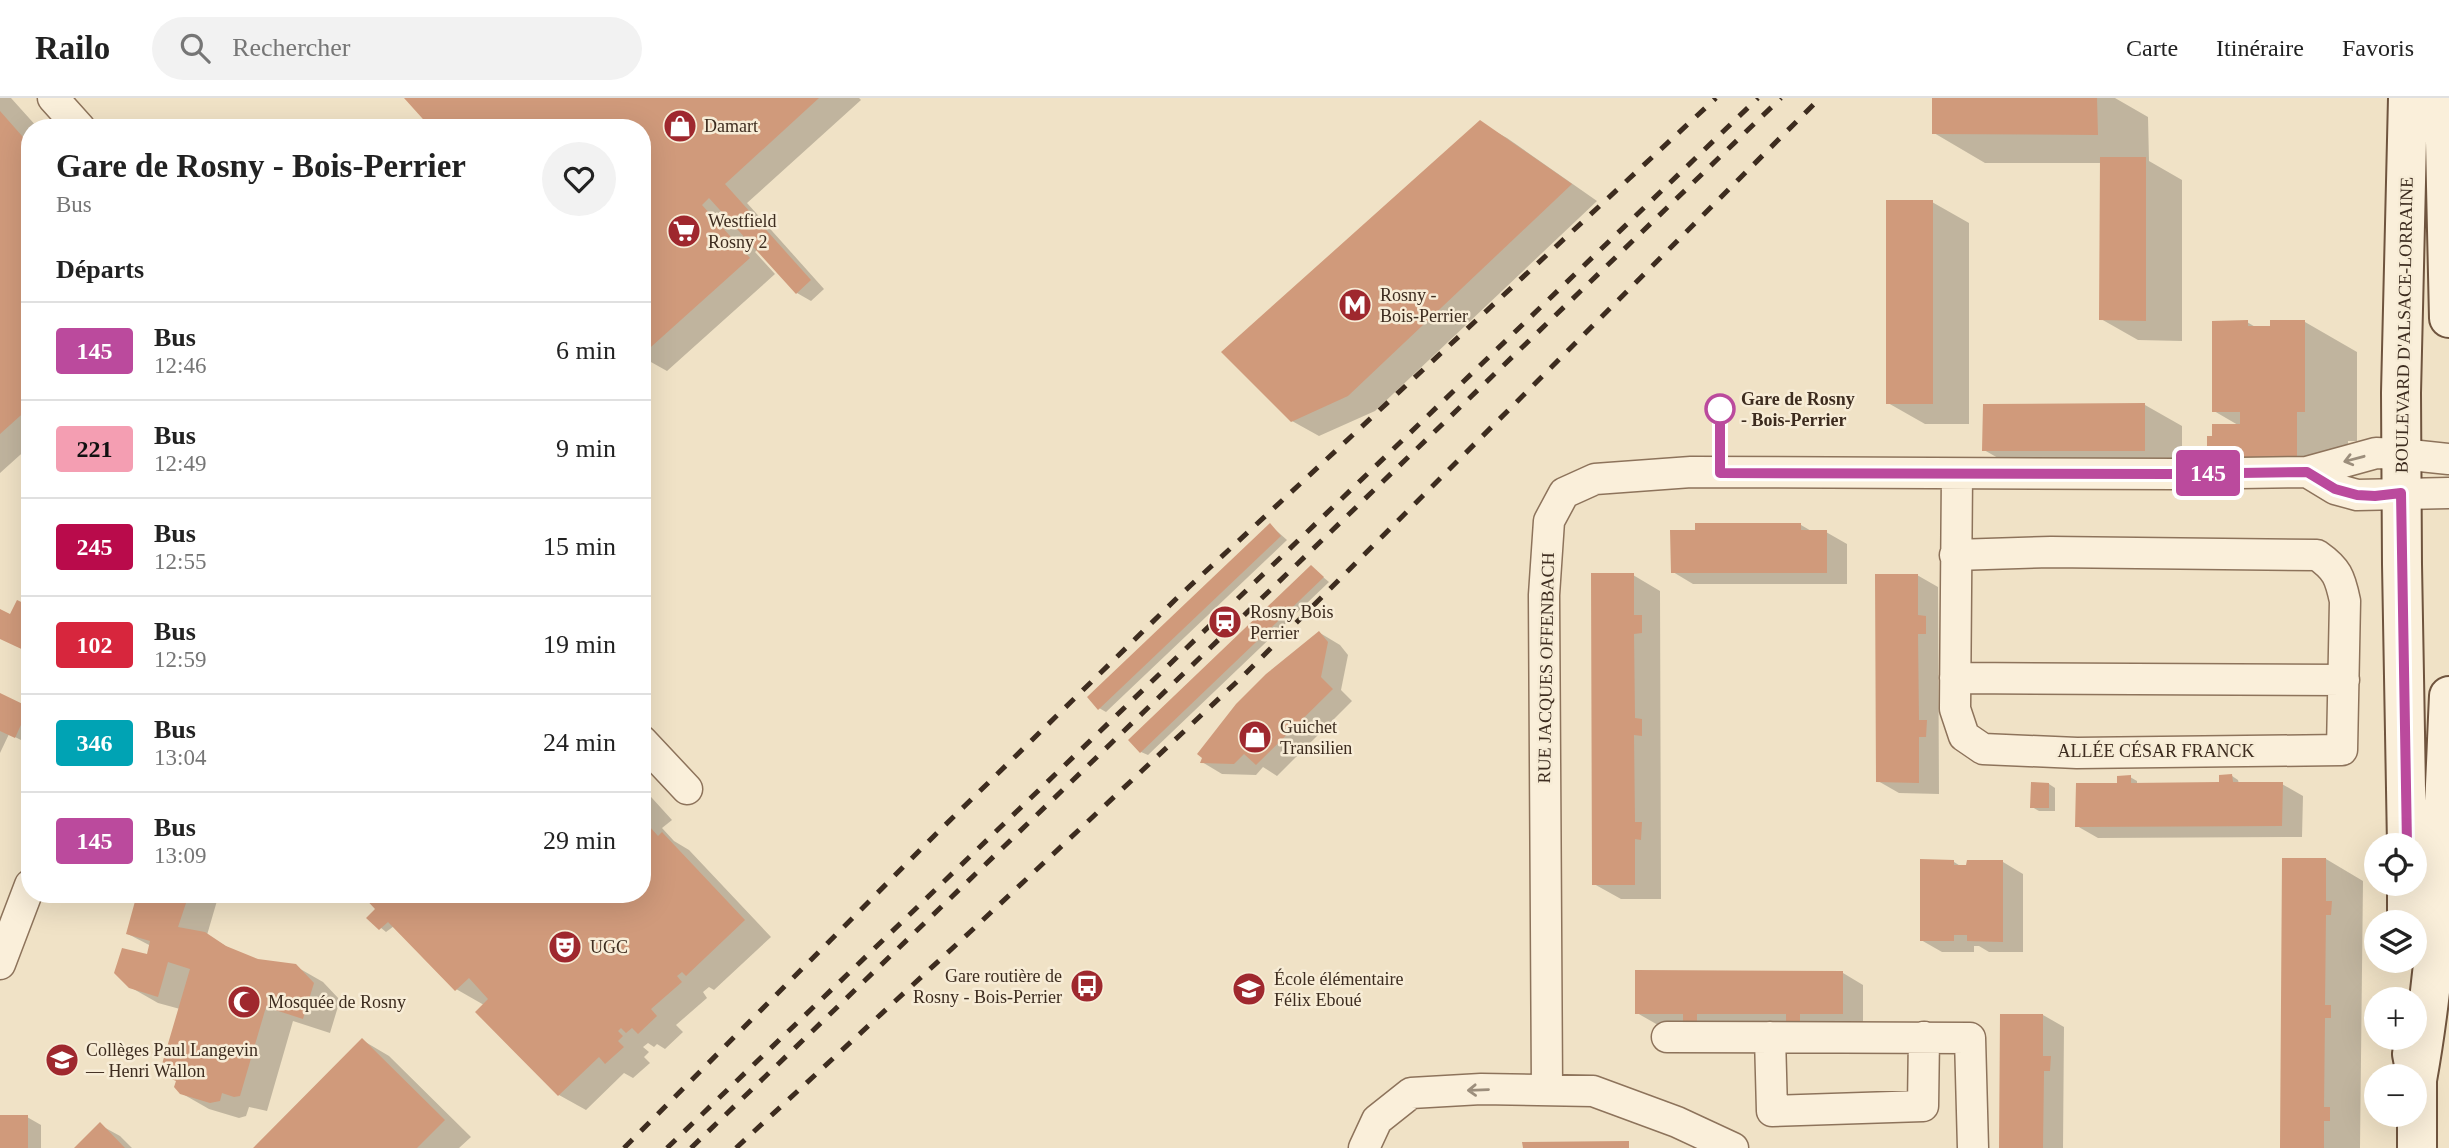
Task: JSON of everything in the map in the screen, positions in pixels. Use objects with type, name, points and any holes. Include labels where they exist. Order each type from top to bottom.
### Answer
[{"type":"main road","name":"BOULEVARD D'ALSACE-LORRAINE","points":[[2407,833],[2401,454],[2408,98]]},
{"type":"main road","points":[[2444,98],[2449,318]]},
{"type":"main road","points":[[2420,1064],[2428,1016],[2442,856],[2449,696]]},
{"type":"main road","points":[[2417,1127],[2417,1148]]},
{"type":"street","points":[[53,98],[72,119]]},
{"type":"street","name":"RUE JACQUES OFFENBACH","points":[[1547,1089],[1544,595],[1549,521],[1564,494],[1595,479],[1691,472],[2307,472],[2375,453],[2449,459]]},
{"type":"street","points":[[2307,472],[2335,489],[2357,495],[2449,493]]},
{"type":"street","name":"ALLÉE CÉSAR FRANCK","points":[[1955,555],[2051,552],[2317,555],[2333,566],[2342,583],[2345,601],[2342,750],[2077,753],[1983,749],[1964,736],[1955,709],[1955,555],[1957,474]]},
{"type":"street","points":[[1955,678],[2344,680]]},
{"type":"street","points":[[651,751],[687,789]]},
{"type":"street","points":[[0,964],[23,903]]},
{"type":"street","points":[[1667,1037],[1970,1038],[1973,1148]]},
{"type":"street","points":[[1770,1037],[1772,1111],[1923,1106],[1924,1037]]},
{"type":"street","points":[[1364,1148],[1377,1120],[1411,1093],[1481,1089],[1593,1091],[1677,1122],[1734,1148]]},
{"type":"building","name":"Westfield Rosny 2","points":[[404,98],[819,98],[725,184],[811,280],[796,294],[709,198],[702,205],[750,258],[651,347],[651,119],[423,119]]},
{"type":"building","points":[[1932,98],[2097,98],[2098,135],[1932,134]]},
{"type":"building","points":[[0,111],[21,135],[21,415],[0,434]]},
{"type":"building","points":[[1480,120],[1572,184],[1348,396],[1291,422],[1221,352]]},
{"type":"building","points":[[2100,157],[2146,157],[2146,321],[2099,320]]},
{"type":"building","points":[[1886,200],[1933,200],[1933,404],[1886,404]]},
{"type":"building","points":[[2248,320],[2248,326],[2270,326],[2270,320],[2305,320],[2305,412],[2297,412],[2297,458],[2207,458],[2207,436],[2212,436],[2212,424],[2240,424],[2240,412],[2212,412],[2212,321]]},
{"type":"building","points":[[2145,403],[2145,451],[1982,451],[1983,404]]},
{"type":"building","points":[[1270,523],[1281,536],[1098,710],[1087,697]]},
{"type":"building","points":[[1695,523],[1801,523],[1801,530],[1827,530],[1827,573],[1671,573],[1670,530],[1695,530]]},
{"type":"building","points":[[1311,565],[1324,577],[1140,753],[1128,740]]},
{"type":"building","points":[[1591,573],[1634,573],[1634,615],[1642,615],[1642,633],[1634,634],[1635,718],[1642,719],[1642,736],[1634,735],[1635,822],[1642,822],[1641,840],[1635,839],[1635,885],[1592,885]]},
{"type":"building","points":[[1875,574],[1918,574],[1918,615],[1926,616],[1926,634],[1918,634],[1919,720],[1927,720],[1926,737],[1919,737],[1919,783],[1876,782]]},
{"type":"building","points":[[17,600],[21,602],[21,649],[0,639],[0,609],[10,614]]},
{"type":"building","points":[[1319,631],[1328,642],[1321,677],[1333,689],[1256,765],[1244,754],[1234,764],[1200,763],[1202,758],[1197,754],[1236,704],[1266,674]]},
{"type":"building","points":[[0,693],[21,703],[21,725],[15,738],[0,731]]},
{"type":"building","points":[[2232,774],[2233,782],[2283,782],[2282,826],[2075,827],[2076,783],[2117,783],[2117,776],[2131,775],[2131,783],[2219,782],[2219,775]]},
{"type":"building","points":[[2031,782],[2049,783],[2049,808],[2030,808]]},
{"type":"building","name":"UGC","points":[[651,828],[658,836],[662,832],[745,920],[686,976],[682,972],[677,976],[682,982],[651,1009],[657,1016],[638,1034],[632,1028],[626,1033],[621,1028],[618,1031],[623,1036],[618,1041],[624,1047],[605,1064],[599,1057],[558,1096],[475,1012],[488,999],[469,978],[455,991],[388,922],[379,930],[366,918],[375,909],[369,903],[651,903]]},
{"type":"building","points":[[2282,858],[2326,858],[2326,901],[2332,901],[2331,915],[2326,915],[2325,1005],[2331,1005],[2331,1018],[2325,1018],[2324,1107],[2330,1107],[2330,1121],[2324,1121],[2324,1148],[2280,1148]]},
{"type":"building","points":[[1920,859],[1954,860],[1954,865],[1966,865],[1967,860],[2003,860],[2003,942],[1967,941],[1967,935],[1954,935],[1954,941],[1920,941]]},
{"type":"building","name":"Mosquée de Rosny","points":[[135,903],[186,903],[178,927],[205,932],[226,946],[258,959],[296,964],[314,983],[303,1019],[266,1007],[240,1096],[222,1093],[220,1101],[210,1103],[180,1094],[174,1087],[176,1081],[160,1071],[190,969],[168,962],[158,997],[129,988],[114,973],[122,948],[147,954],[150,941],[126,934]]},
{"type":"building","points":[[1635,970],[1843,971],[1843,1014],[1800,1014],[1800,1023],[1786,1023],[1786,1014],[1697,1014],[1697,1023],[1683,1023],[1683,1014],[1635,1014]]},
{"type":"building","points":[[2000,1014],[2043,1014],[2043,1056],[2051,1056],[2050,1071],[2044,1071],[2043,1148],[1999,1148]]},
{"type":"building","name":"Collèges Paul Langevin — Henri Wallon","points":[[362,1038],[445,1120],[417,1148],[253,1148]]},
{"type":"building","points":[[0,1115],[28,1115],[28,1148],[0,1148]]},
{"type":"building","points":[[100,1122],[125,1148],[74,1148]]},
{"type":"building","points":[[1629,1141],[1629,1148],[1523,1148],[1522,1142]]},
{"type":"railway","points":[[624,1148],[936,834],[1177,598],[1716,98]]},
{"type":"railway","points":[[667,1148],[1758,98]]},
{"type":"railway","points":[[691,1148],[1781,98]]},
{"type":"railway","points":[[736,1148],[1243,676],[1820,98]]},
{"type":"bus line","name":"145","points":[[1720,409],[1720,473],[2307,472],[2335,489],[2357,495],[2401,493],[2407,833]]},
{"type":"place","name":"Damart","points":[[680,126]]},
{"type":"place","name":"Westfield Rosny 2","points":[[684,231]]},
{"type":"place","name":"Rosny - Bois-Perrier","points":[[1355,305]]},
{"type":"place","name":"Gare de Rosny - Bois-Perrier","points":[[1720,409]]},
{"type":"place","name":"Rosny Bois Perrier","points":[[1225,622]]},
{"type":"place","name":"Guichet Transilien","points":[[1255,737]]},
{"type":"place","name":"UGC","points":[[565,947]]},
{"type":"place","name":"Gare routière de Rosny - Bois-Perrier","points":[[1087,986]]},
{"type":"place","name":"École élémentaire Félix Eboué","points":[[1249,989]]},
{"type":"place","name":"Mosquée de Rosny","points":[[244,1002]]},
{"type":"place","name":"Collèges Paul Langevin — Henri Wallon","points":[[62,1060]]}]
